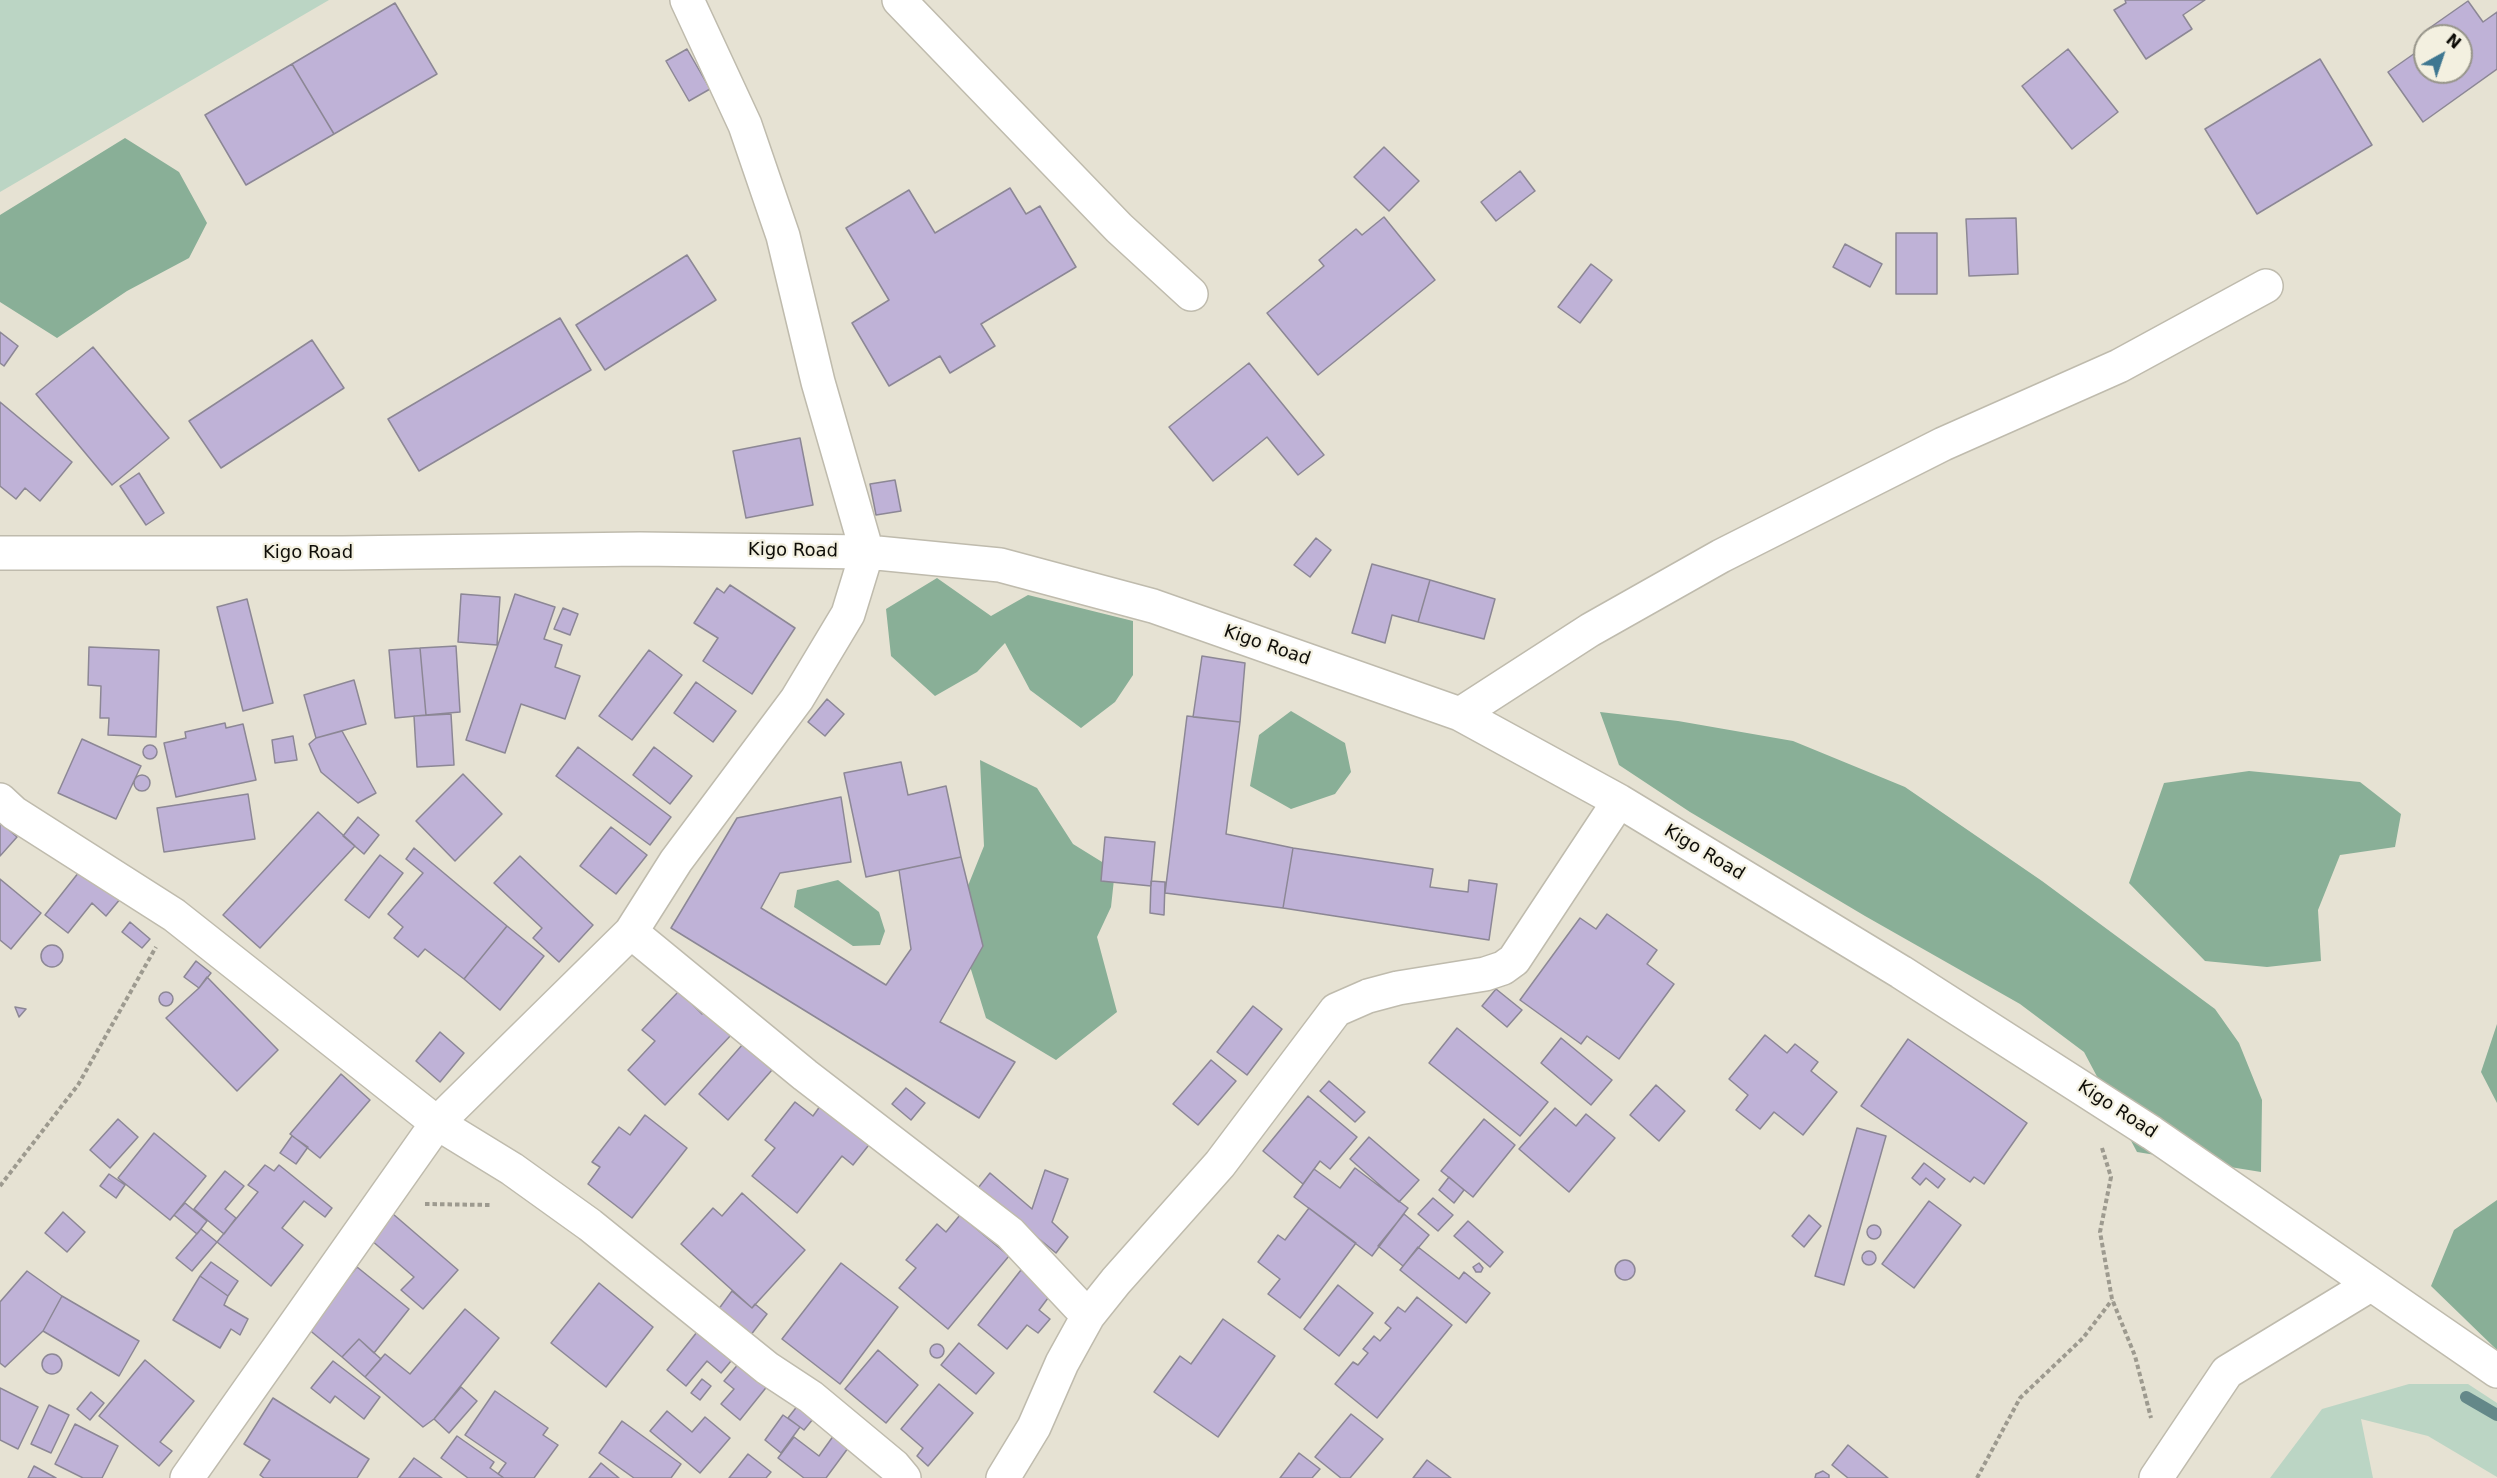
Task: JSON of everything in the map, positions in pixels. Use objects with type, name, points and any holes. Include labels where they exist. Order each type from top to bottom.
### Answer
[{"type":"street","points":[[187,1478],[437,1123],[631,932],[676,861],[797,699],[848,614],[867,552],[818,382],[783,236],[745,125],[687,0]]},
{"type":"street","points":[[899,0],[1119,228],[1191,294]]},
{"type":"street","points":[[1460,714],[1590,630],[1721,556],[1943,444],[2119,366],[2266,286]]},
{"type":"street","name":"Kigo Road","points":[[0,553],[343,553],[640,549],[867,552],[1000,565],[1153,606],[1460,714],[1619,801],[1901,972],[2152,1132],[2497,1371]]},
{"type":"street","points":[[0,800],[14,813],[174,915],[437,1123],[512,1169],[590,1225],[767,1368],[811,1397],[894,1466],[904,1478]]},
{"type":"street","points":[[1004,1478],[1034,1427],[1062,1363],[1088,1316],[1116,1281],[1220,1164],[1336,1010],[1368,996],[1398,988],[1485,975],[1503,968],[1514,960],[1619,801]]},
{"type":"street","points":[[631,932],[805,1075],[1010,1233],[1088,1316]]},
{"type":"street","points":[[2160,1473],[2227,1372],[2370,1285]]},
{"type":"path","points":[[0,1186],[78,1085],[174,915]]},
{"type":"path","points":[[2089,1093],[2094,1121],[2111,1177],[2100,1232],[2112,1299],[2135,1356],[2160,1473]]},
{"type":"path","points":[[382,1201],[446,1206],[489,1204],[498,1207]]},
{"type":"path","points":[[1977,1478],[2020,1398],[2083,1338],[2112,1299]]},
{"type":"green space","points":[[0,0],[329,0],[0,192]]},
{"type":"green space","points":[[125,138],[179,172],[207,223],[189,258],[127,291],[57,338],[0,302],[0,215]]},
{"type":"green space","points":[[937,578],[991,616],[1028,595],[1133,621],[1133,675],[1115,702],[1081,728],[1030,690],[1005,643],[977,672],[935,696],[891,656],[886,609]]},
{"type":"green space","points":[[1291,711],[1345,743],[1351,772],[1335,794],[1291,809],[1250,786],[1259,735]]},
{"type":"green space","points":[[1600,712],[1678,721],[1793,741],[1905,787],[2042,881],[2215,1009],[2239,1043],[2262,1100],[2261,1172],[2137,1152],[2084,1052],[2020,1004],[1865,916],[1690,812],[1619,765]]},
{"type":"green space","points":[[980,760],[1037,788],[1073,844],[1115,870],[1111,907],[1097,937],[1117,1012],[1056,1060],[986,1018],[955,918],[984,846]]},
{"type":"green space","points":[[2249,771],[2360,782],[2401,814],[2395,847],[2340,855],[2318,910],[2321,961],[2267,967],[2205,961],[2129,883],[2164,783]]},
{"type":"green space","points":[[838,880],[879,912],[885,931],[880,945],[853,946],[794,907],[797,890]]},
{"type":"green space","points":[[2497,1024],[2497,1103],[2481,1072]]},
{"type":"green space","points":[[2497,1200],[2497,1350],[2431,1286],[2454,1230]]},
{"type":"green space","points":[[2409,1384],[2468,1384],[2497,1403],[2497,1477],[2428,1436],[2361,1419],[2373,1478],[2270,1478],[2322,1409]]},
{"type":"building","points":[[2125,0],[2205,0],[2183,15],[2192,29],[2146,59],[2114,10],[2126,3]]},
{"type":"building","points":[[2468,1],[2483,22],[2497,12],[2497,69],[2423,122],[2388,72],[2413,54],[2413,84],[2473,84],[2473,24],[2435,24]]},
{"type":"building","points":[[395,3],[437,74],[334,134],[292,64]]},
{"type":"building","points":[[687,49],[710,89],[689,101],[666,61]]},
{"type":"building","points":[[2068,49],[2118,112],[2072,149],[2022,86]]},
{"type":"building","points":[[2320,59],[2372,145],[2257,214],[2205,129]]},
{"type":"building","points":[[292,64],[334,134],[246,185],[205,115]]},
{"type":"building","points":[[1384,147],[1419,181],[1389,211],[1354,177]]},
{"type":"building","points":[[1520,171],[1535,191],[1496,221],[1481,202]]},
{"type":"building","points":[[1010,188],[1026,214],[1040,206],[1076,267],[981,324],[995,346],[950,373],[940,356],[889,386],[852,323],[889,300],[846,228],[909,190],[935,233]]},
{"type":"building","points":[[1384,217],[1435,280],[1318,375],[1267,313],[1324,266],[1319,260],[1356,229],[1362,235]]},
{"type":"building","points":[[2016,218],[2018,274],[1969,276],[1966,219]]},
{"type":"building","points":[[1896,233],[1937,233],[1937,294],[1896,294]]},
{"type":"building","points":[[1845,244],[1882,264],[1870,287],[1833,267]]},
{"type":"building","points":[[687,255],[716,300],[605,370],[576,325]]},
{"type":"building","points":[[1591,264],[1612,280],[1580,323],[1558,307]]},
{"type":"building","points":[[560,318],[591,370],[419,471],[388,419]]},
{"type":"building","points":[[0,332],[18,346],[4,366],[0,363]]},
{"type":"building","points":[[312,340],[344,388],[221,468],[189,421]]},
{"type":"building","points":[[93,347],[169,438],[112,485],[36,394]]},
{"type":"building","points":[[1249,363],[1324,455],[1298,475],[1267,437],[1213,481],[1169,427]]},
{"type":"building","points":[[0,402],[72,462],[40,501],[25,488],[16,499],[0,486]]},
{"type":"building","points":[[800,438],[813,505],[746,518],[733,451]]},
{"type":"building","points":[[139,473],[164,513],[146,525],[120,486]]},
{"type":"building","points":[[895,480],[901,511],[876,515],[870,484]]},
{"type":"building","points":[[1316,538],[1331,550],[1310,577],[1294,565]]},
{"type":"building","points":[[1372,564],[1430,580],[1418,622],[1392,615],[1385,643],[1352,633]]},
{"type":"building","points":[[1430,580],[1495,599],[1484,639],[1418,622]]},
{"type":"building","points":[[730,585],[795,628],[752,694],[703,661],[718,638],[694,623],[717,588],[724,593]]},
{"type":"building","points":[[461,594],[500,597],[497,645],[458,642]]},
{"type":"building","points":[[515,594],[555,607],[544,639],[562,645],[555,667],[580,676],[565,719],[521,704],[505,753],[466,740]]},
{"type":"building","points":[[247,599],[273,703],[243,711],[217,607]]},
{"type":"building","points":[[563,608],[578,614],[570,635],[554,629]]},
{"type":"building","points":[[456,646],[460,712],[426,715],[420,648]]},
{"type":"building","points":[[89,647],[159,650],[156,737],[108,735],[109,718],[100,718],[101,686],[88,685]]},
{"type":"building","points":[[420,648],[426,715],[395,718],[389,650]]},
{"type":"building","points":[[649,650],[682,675],[632,740],[599,716]]},
{"type":"building","points":[[1202,656],[1245,663],[1240,722],[1193,717]]},
{"type":"building","points":[[354,680],[366,724],[316,738],[304,695]]},
{"type":"building","points":[[696,682],[736,711],[713,742],[674,713]]},
{"type":"building","points":[[827,699],[844,714],[825,736],[808,722]]},
{"type":"building","points":[[451,714],[454,765],[417,767],[414,716]]},
{"type":"building","points":[[1187,716],[1240,722],[1226,834],[1293,848],[1283,908],[1165,893]]},
{"type":"building","points":[[225,723],[226,728],[243,724],[256,780],[176,797],[164,743],[186,738],[185,732]]},
{"type":"building","points":[[342,731],[376,793],[358,803],[321,772],[309,744],[316,738]]},
{"type":"building","points":[[293,736],[297,760],[275,763],[272,740]]},
{"type":"building","points":[[82,739],[141,766],[116,819],[58,793]]},
{"type":"building","points":[[147,745],[153,745],[157,752],[153,759],[147,759],[143,755],[143,749]]},
{"type":"building","points":[[578,747],[671,817],[650,845],[556,776]]},
{"type":"building","points":[[654,747],[692,776],[670,804],[633,775]]},
{"type":"building","points":[[901,762],[908,795],[946,786],[961,857],[866,877],[844,773]]},
{"type":"building","points":[[463,774],[502,814],[455,861],[416,821]]},
{"type":"building","points":[[142,775],[148,777],[150,783],[148,789],[142,791],[136,789],[134,783],[136,777]]},
{"type":"building","points":[[248,794],[255,839],[164,852],[157,808]]},
{"type":"building","points":[[841,797],[851,862],[780,873],[761,908],[886,985],[911,949],[899,870],[961,857],[983,946],[940,1022],[1015,1062],[979,1118],[671,928],[737,818]]},
{"type":"building","points":[[318,812],[355,846],[260,948],[223,915]]},
{"type":"building","points":[[358,817],[379,835],[364,854],[343,836]]},
{"type":"building","points":[[0,822],[17,837],[0,856]]},
{"type":"building","points":[[611,827],[647,855],[616,894],[580,866]]},
{"type":"building","points":[[1105,837],[1155,842],[1151,886],[1101,881]]},
{"type":"building","points":[[414,848],[507,926],[464,979],[425,949],[418,957],[394,938],[403,927],[388,914],[423,873],[406,859]]},
{"type":"building","points":[[1293,848],[1433,869],[1430,887],[1468,892],[1469,880],[1497,884],[1489,940],[1283,908]]},
{"type":"building","points":[[380,855],[403,873],[369,918],[345,900]]},
{"type":"building","points":[[520,856],[593,925],[559,962],[533,938],[542,928],[494,883]]},
{"type":"building","points":[[83,867],[121,898],[106,916],[92,903],[68,933],[45,915]]},
{"type":"building","points":[[0,879],[41,913],[11,949],[0,940]]},
{"type":"building","points":[[1151,881],[1165,882],[1164,915],[1150,913]]},
{"type":"building","points":[[1607,914],[1657,950],[1647,964],[1674,984],[1619,1059],[1587,1036],[1581,1044],[1520,1000],[1580,918],[1596,929]]},
{"type":"building","points":[[130,922],[150,939],[142,948],[122,932]]},
{"type":"building","points":[[507,926],[544,956],[500,1010],[464,979]]},
{"type":"building","points":[[52,945],[60,948],[63,956],[60,964],[52,967],[44,964],[41,956],[44,948]]},
{"type":"building","points":[[196,961],[211,973],[199,988],[184,977]]},
{"type":"building","points":[[207,977],[278,1050],[237,1091],[166,1018],[199,988]]},
{"type":"building","points":[[1496,989],[1522,1010],[1507,1027],[1482,1006]]},
{"type":"building","points":[[679,991],[702,1014],[707,1009],[733,1033],[665,1105],[628,1070],[655,1041],[642,1030]]},
{"type":"building","points":[[163,992],[169,992],[173,999],[169,1006],[163,1006],[159,1002],[159,996]]},
{"type":"building","points":[[1253,1006],[1282,1029],[1247,1075],[1217,1052]]},
{"type":"building","points":[[15,1007],[26,1009],[19,1017]]},
{"type":"building","points":[[1457,1028],[1548,1102],[1520,1136],[1429,1063]]},
{"type":"building","points":[[440,1032],[464,1053],[440,1082],[416,1061]]},
{"type":"building","points":[[1765,1035],[1787,1053],[1795,1044],[1818,1062],[1811,1071],[1837,1092],[1803,1135],[1774,1112],[1760,1129],[1736,1110],[1748,1095],[1729,1079]]},
{"type":"building","points":[[1561,1038],[1612,1080],[1591,1105],[1541,1063]]},
{"type":"building","points":[[1908,1039],[2027,1123],[1984,1184],[1974,1177],[1970,1182],[1861,1106]]},
{"type":"building","points":[[743,1044],[772,1070],[728,1120],[699,1094]]},
{"type":"building","points":[[1211,1060],[1236,1081],[1198,1125],[1173,1104]]},
{"type":"building","points":[[341,1074],[370,1100],[320,1158],[290,1134]]},
{"type":"building","points":[[1329,1081],[1365,1112],[1355,1122],[1320,1091]]},
{"type":"building","points":[[1656,1085],[1685,1111],[1659,1141],[1630,1115]]},
{"type":"building","points":[[906,1088],[925,1103],[911,1120],[892,1104]]},
{"type":"building","points":[[1308,1096],[1357,1137],[1330,1169],[1320,1161],[1303,1184],[1263,1151]]},
{"type":"building","points":[[795,1102],[813,1116],[823,1102],[872,1141],[853,1165],[842,1156],[797,1213],[752,1176],[775,1148],[765,1140]]},
{"type":"building","points":[[1555,1108],[1576,1126],[1586,1114],[1615,1138],[1569,1192],[1519,1149]]},
{"type":"building","points":[[645,1115],[687,1148],[632,1218],[588,1184],[600,1167],[592,1162],[619,1127],[630,1135]]},
{"type":"building","points":[[118,1119],[138,1137],[110,1168],[90,1150]]},
{"type":"building","points":[[1484,1119],[1515,1145],[1473,1197],[1441,1171]]},
{"type":"building","points":[[1857,1128],[1886,1136],[1844,1285],[1815,1276]]},
{"type":"building","points":[[154,1133],[206,1176],[170,1220],[118,1178]]},
{"type":"building","points":[[292,1136],[308,1147],[296,1164],[280,1153]]},
{"type":"building","points":[[1369,1137],[1419,1180],[1399,1202],[1350,1159]]},
{"type":"building","points":[[1924,1163],[1945,1179],[1938,1188],[1926,1178],[1920,1185],[1912,1178]]},
{"type":"building","points":[[265,1165],[274,1171],[279,1165],[332,1208],[325,1217],[304,1201],[282,1228],[303,1245],[271,1286],[217,1242],[258,1192],[248,1185]]},
{"type":"building","points":[[1355,1168],[1408,1208],[1372,1256],[1294,1197],[1314,1169],[1340,1188]]},
{"type":"building","points":[[1045,1170],[1068,1179],[1052,1222],[1068,1237],[1056,1253],[978,1188],[990,1173],[1032,1209]]},
{"type":"building","points":[[225,1171],[244,1186],[225,1209],[236,1218],[224,1234],[194,1209]]},
{"type":"building","points":[[109,1174],[125,1185],[116,1198],[100,1186]]},
{"type":"building","points":[[1449,1177],[1464,1190],[1454,1203],[1439,1190]]},
{"type":"building","points":[[742,1193],[805,1250],[752,1308],[681,1244],[713,1208],[722,1216]]},
{"type":"building","points":[[1433,1198],[1453,1215],[1438,1231],[1418,1214]]},
{"type":"building","points":[[1929,1201],[1961,1225],[1914,1288],[1882,1264]]},
{"type":"building","points":[[185,1203],[207,1221],[197,1234],[174,1215]]},
{"type":"building","points":[[1309,1208],[1356,1243],[1300,1318],[1268,1294],[1280,1279],[1258,1262],[1278,1235],[1285,1240]]},
{"type":"building","points":[[63,1212],[85,1232],[67,1252],[45,1233]]},
{"type":"building","points":[[393,1214],[458,1270],[423,1309],[401,1290],[414,1277],[371,1240]]},
{"type":"building","points":[[1404,1214],[1429,1235],[1403,1266],[1378,1246]]},
{"type":"building","points":[[960,1215],[1009,1256],[948,1329],[899,1288],[916,1268],[906,1260],[937,1224],[946,1232]]},
{"type":"building","points":[[1809,1215],[1821,1226],[1804,1247],[1792,1236]]},
{"type":"building","points":[[1468,1221],[1503,1252],[1490,1267],[1454,1236]]},
{"type":"building","points":[[1871,1225],[1877,1225],[1881,1232],[1877,1239],[1871,1239],[1867,1235],[1867,1229]]},
{"type":"building","points":[[201,1229],[217,1242],[192,1271],[176,1258]]},
{"type":"building","points":[[1418,1247],[1459,1279],[1464,1272],[1490,1293],[1466,1323],[1400,1270]]},
{"type":"building","points":[[1866,1251],[1872,1251],[1876,1258],[1872,1265],[1866,1265],[1862,1261],[1862,1255]]},
{"type":"building","points":[[1621,1260],[1629,1260],[1635,1266],[1635,1274],[1629,1280],[1621,1280],[1615,1274],[1615,1266]]},
{"type":"building","points":[[211,1262],[238,1281],[228,1296],[200,1276]]},
{"type":"building","points":[[841,1263],[898,1307],[840,1384],[782,1339]]},
{"type":"building","points":[[1479,1263],[1483,1268],[1481,1272],[1476,1272],[1473,1267]]},
{"type":"building","points":[[357,1267],[409,1309],[374,1353],[359,1339],[342,1357],[307,1328]]},
{"type":"building","points":[[1021,1270],[1051,1294],[1039,1310],[1050,1319],[1038,1333],[1027,1325],[1007,1349],[978,1325]]},
{"type":"building","points":[[27,1271],[62,1296],[43,1331],[5,1367],[0,1363],[0,1302]]},
{"type":"building","points":[[200,1276],[228,1296],[224,1305],[248,1319],[240,1335],[231,1329],[220,1348],[173,1320]]},
{"type":"building","points":[[599,1283],[653,1327],[606,1387],[551,1343]]},
{"type":"building","points":[[1338,1285],[1373,1313],[1339,1356],[1304,1329]]},
{"type":"building","points":[[732,1291],[752,1308],[755,1304],[767,1314],[750,1336],[718,1310]]},
{"type":"building","points":[[62,1296],[139,1341],[119,1376],[43,1331]]},
{"type":"building","points":[[1417,1297],[1452,1325],[1377,1418],[1335,1384],[1353,1362],[1358,1365],[1368,1353],[1363,1349],[1374,1336],[1380,1341],[1391,1328],[1385,1323],[1398,1307],[1405,1312]]},
{"type":"building","points":[[465,1309],[499,1338],[434,1419],[423,1427],[365,1377],[385,1354],[410,1374]]},
{"type":"building","points":[[1223,1319],[1275,1356],[1218,1437],[1154,1392],[1180,1356],[1191,1364]]},
{"type":"building","points":[[701,1327],[736,1355],[721,1373],[707,1361],[686,1386],[667,1370]]},
{"type":"building","points":[[359,1339],[381,1359],[365,1377],[342,1357]]},
{"type":"building","points":[[959,1343],[994,1373],[976,1394],[941,1365]]},
{"type":"building","points":[[937,1344],[942,1346],[944,1351],[942,1356],[937,1358],[932,1356],[930,1351],[932,1346]]},
{"type":"building","points":[[878,1350],[918,1385],[886,1423],[845,1389]]},
{"type":"building","points":[[52,1354],[59,1357],[62,1364],[59,1371],[52,1374],[45,1371],[42,1364],[45,1357]]},
{"type":"building","points":[[145,1360],[194,1401],[160,1442],[172,1451],[159,1466],[99,1416]]},
{"type":"building","points":[[333,1361],[380,1397],[364,1419],[335,1396],[330,1403],[311,1388]]},
{"type":"building","points":[[740,1362],[773,1379],[740,1420],[721,1404],[734,1389],[724,1381]]},
{"type":"building","points":[[702,1379],[711,1386],[700,1400],[691,1393]]},
{"type":"building","points":[[939,1384],[973,1413],[928,1466],[917,1456],[923,1448],[901,1429]]},
{"type":"building","points":[[461,1387],[477,1401],[449,1433],[434,1419]]},
{"type":"building","points":[[0,1388],[38,1407],[18,1449],[0,1440]]},
{"type":"building","points":[[495,1391],[548,1428],[543,1435],[558,1445],[534,1478],[504,1478],[498,1474],[506,1463],[465,1435]]},
{"type":"building","points":[[91,1392],[104,1403],[90,1420],[77,1409]]},
{"type":"building","points":[[273,1398],[369,1459],[357,1478],[264,1478],[260,1475],[270,1460],[244,1444]]},
{"type":"building","points":[[802,1400],[854,1440],[826,1478],[804,1478],[778,1458],[794,1437],[819,1456],[834,1435],[813,1419],[804,1430],[788,1418]]},
{"type":"building","points":[[49,1405],[69,1415],[51,1453],[31,1444]]},
{"type":"building","points":[[667,1411],[692,1432],[705,1417],[730,1438],[700,1473],[650,1431]]},
{"type":"building","points":[[1351,1414],[1383,1439],[1350,1478],[1341,1478],[1315,1457]]},
{"type":"building","points":[[783,1415],[800,1427],[781,1453],[765,1440]]},
{"type":"building","points":[[622,1421],[681,1464],[671,1478],[634,1478],[599,1453]]},
{"type":"building","points":[[75,1424],[118,1446],[102,1478],[83,1478],[55,1464]]},
{"type":"building","points":[[457,1436],[494,1462],[490,1468],[504,1478],[468,1478],[441,1458]]},
{"type":"building","points":[[1848,1445],[1888,1478],[1848,1478],[1832,1465]]},
{"type":"building","points":[[1299,1453],[1320,1469],[1312,1478],[1280,1478]]},
{"type":"building","points":[[748,1454],[771,1472],[766,1478],[729,1478]]},
{"type":"building","points":[[414,1458],[442,1478],[399,1478]]},
{"type":"building","points":[[1427,1460],[1451,1478],[1413,1478]]},
{"type":"building","points":[[601,1463],[619,1478],[589,1478]]},
{"type":"building","points":[[34,1466],[56,1478],[28,1478]]},
{"type":"building","points":[[1823,1471],[1829,1475],[1829,1478],[1815,1478],[1816,1474]]},
{"type":"waterway","points":[[2466,1397],[2497,1415]]}]
